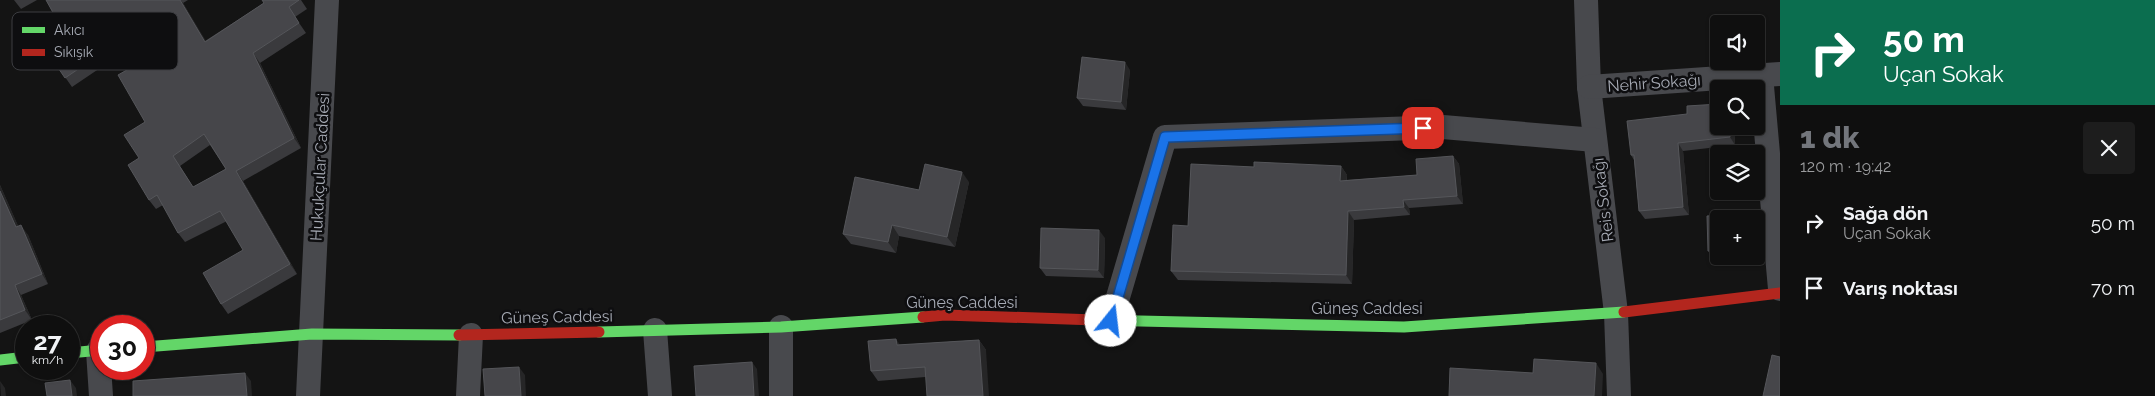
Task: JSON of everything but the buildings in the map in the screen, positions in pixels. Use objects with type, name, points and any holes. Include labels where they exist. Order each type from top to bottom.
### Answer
[{"type":"main road","name":"Güneş Caddesi","points":[[155,346],[312,334],[471,335],[781,327],[945,315],[1111,321],[1404,327],[1616,313],[1780,293]]},
{"type":"main road","points":[[0,360],[15,358]]},
{"type":"street","name":"Hukukçular Caddesi","points":[[308,396],[327,0]]},
{"type":"street","name":"Reis Sokağı","points":[[1586,0],[1589,87],[1616,313],[1619,396]]},
{"type":"street","name":"Nehir Sokağı","points":[[1589,87],[1770,75]]},
{"type":"street","points":[[1770,75],[1780,289]]},
{"type":"street","points":[[1111,321],[1165,137],[1442,127],[1595,140]]},
{"type":"street","points":[[781,327],[781,396]]},
{"type":"street","points":[[655,330],[660,396]]},
{"type":"street","points":[[468,396],[471,335]]},
{"type":"street","points":[[101,380],[101,396]]},
{"type":"traffic: fast","points":[[1096,320],[1404,327],[1624,312]]},
{"type":"traffic: fast","points":[[599,332],[781,327],[923,317]]},
{"type":"traffic: fast","points":[[155,346],[312,334],[459,335]]},
{"type":"traffic: fast","points":[[80,352],[90,351]]},
{"type":"traffic: fast","points":[[0,360],[15,358]]},
{"type":"traffic: jam","points":[[1624,312],[1780,293]]},
{"type":"traffic: jam","points":[[923,317],[945,315],[1096,320]]},
{"type":"traffic: jam","points":[[459,335],[599,332]]},
{"type":"route","points":[[1111,321],[1165,137],[1423,128]]}]
